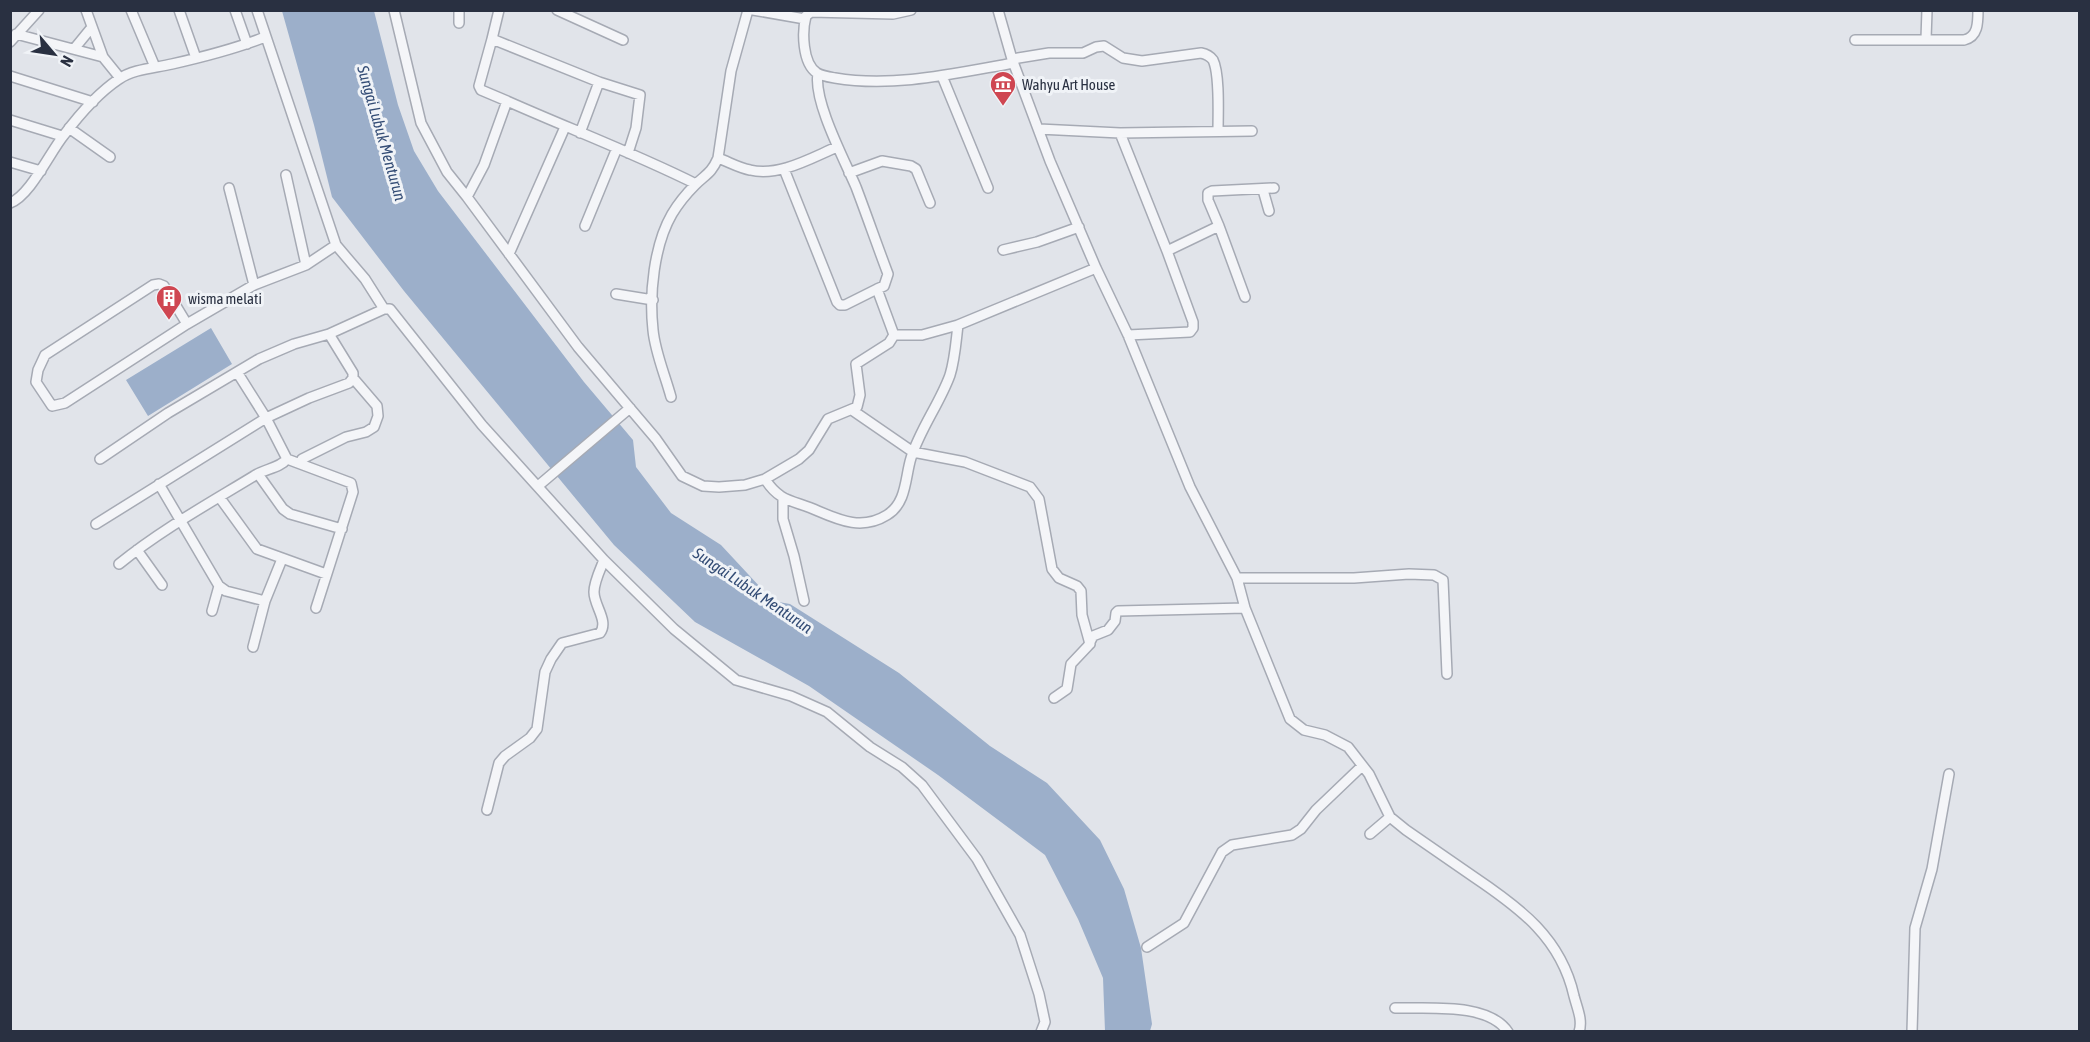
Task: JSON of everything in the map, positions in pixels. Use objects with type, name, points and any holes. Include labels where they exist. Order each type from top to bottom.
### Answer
[{"type":"street","points":[[13,38],[39,10]]},
{"type":"street","points":[[86,10],[103,57],[120,78]]},
{"type":"street","points":[[131,10],[155,67]]},
{"type":"street","points":[[179,10],[196,58]]},
{"type":"street","points":[[235,10],[247,44]]},
{"type":"street","points":[[257,10],[336,245],[365,279],[384,309]]},
{"type":"street","points":[[394,10],[421,123],[447,172],[627,410],[656,439],[682,476],[703,486],[745,485],[765,479],[799,459],[809,450],[828,419],[857,407],[859,403],[856,364],[889,343],[894,335]]},
{"type":"street","points":[[459,10],[459,23]]},
{"type":"street","points":[[499,10],[479,86],[481,90],[580,134],[656,164],[696,184]]},
{"type":"street","points":[[557,10],[623,40]]},
{"type":"street","points":[[671,397],[653,330],[656,258],[662,235],[673,213],[696,184],[706,177],[718,158],[731,71],[748,10]]},
{"type":"street","points":[[753,10],[805,19]]},
{"type":"street","points":[[911,10],[893,14],[813,12],[807,14],[805,42],[808,62],[818,74],[844,79],[892,81],[942,76],[1049,53],[1083,52],[1104,46],[1123,58],[1134,60],[1149,61],[1201,53],[1212,58],[1215,67],[1218,131]]},
{"type":"street","points":[[998,10],[1013,61],[1050,161],[1128,335],[1190,487],[1238,578],[1245,608],[1290,719],[1304,730],[1325,735],[1348,747],[1375,784],[1390,817],[1505,898],[1544,933],[1565,966],[1570,980],[1581,1022],[1579,1032]]},
{"type":"street","points":[[1926,39],[1927,10]]},
{"type":"street","points":[[1855,40],[1969,39],[1973,36],[1978,24],[1978,10]]},
{"type":"street","points":[[74,49],[92,27]]},
{"type":"street","points":[[10,203],[17,200],[41,171],[69,128],[120,78],[247,44],[265,37]]},
{"type":"street","points":[[13,38],[37,41],[103,57]]},
{"type":"street","points":[[492,39],[599,82],[640,95],[636,128],[628,153]]},
{"type":"street","points":[[784,169],[837,302],[840,305],[846,304],[884,285],[888,274],[837,147],[818,87],[818,74]]},
{"type":"street","points":[[10,76],[93,102]]},
{"type":"street","points":[[942,76],[988,188]]},
{"type":"street","points":[[580,134],[599,82]]},
{"type":"street","points":[[467,197],[484,165],[507,101]]},
{"type":"street","points":[[10,120],[62,136]]},
{"type":"street","points":[[509,254],[565,127]]},
{"type":"street","points":[[69,128],[110,158]]},
{"type":"street","points":[[1039,129],[1120,133],[1252,131]]},
{"type":"street","points":[[1120,133],[1193,322],[1190,332],[1128,335]]},
{"type":"street","points":[[718,158],[747,170],[784,169],[837,147]]},
{"type":"street","points":[[585,226],[617,148]]},
{"type":"street","points":[[849,173],[882,161],[911,166],[916,169],[930,203]]},
{"type":"street","points":[[10,162],[41,171]]},
{"type":"street","points":[[286,175],[306,265]]},
{"type":"street","points":[[229,188],[254,285]]},
{"type":"street","points":[[1245,297],[1208,200],[1208,193],[1274,188]]},
{"type":"street","points":[[1263,190],[1269,211]]},
{"type":"street","points":[[1167,250],[1219,226]]},
{"type":"street","points":[[1003,250],[1037,242],[1079,227]]},
{"type":"street","points":[[187,324],[164,286],[153,285],[45,355],[38,370],[36,382],[52,406],[65,403],[187,324],[254,285],[306,265],[336,245]]},
{"type":"street","points":[[894,335],[922,335],[958,325],[1096,268]]},
{"type":"street","points":[[877,289],[894,335]]},
{"type":"street","points":[[615,294],[653,300]]},
{"type":"street","points":[[100,459],[168,413],[260,359],[294,344],[329,334],[384,309],[390,309],[482,425],[541,484],[604,560],[674,629],[736,680],[791,696],[827,712],[870,747],[902,767],[922,785],[977,859],[1020,935],[1039,994],[1045,1022],[1041,1032]]},
{"type":"street","points":[[765,479],[783,499],[807,506],[842,521],[857,524],[888,515],[900,502],[913,452],[950,374],[958,325]]},
{"type":"street","points":[[301,463],[302,459],[346,437],[366,432],[374,427],[378,416],[377,406],[353,378],[353,373],[329,334]]},
{"type":"street","points":[[237,372],[266,418],[287,459],[351,483],[353,492],[316,608]]},
{"type":"street","points":[[96,524],[266,418],[349,383],[353,378]]},
{"type":"street","points":[[541,484],[627,410]]},
{"type":"street","points":[[852,410],[913,452],[965,462],[1035,491],[1039,499],[1052,569],[1059,578],[1077,586],[1081,591],[1082,615],[1090,644]]},
{"type":"street","points":[[119,564],[179,520],[258,474],[284,463],[287,459]]},
{"type":"street","points":[[258,474],[283,509],[290,514],[342,530]]},
{"type":"street","points":[[159,484],[219,586],[226,591],[265,601]]},
{"type":"street","points":[[220,498],[257,549],[326,574]]},
{"type":"street","points":[[783,499],[783,519],[804,601]]},
{"type":"street","points":[[137,550],[162,585]]},
{"type":"street","points":[[254,647],[265,601],[282,559]]},
{"type":"street","points":[[487,810],[500,763],[505,756],[530,738],[537,729],[545,672],[551,659],[562,643],[602,631],[604,625],[594,592],[604,560]]},
{"type":"street","points":[[1238,578],[1354,579],[1409,574],[1438,576],[1443,580],[1447,674]]},
{"type":"street","points":[[212,610],[219,586]]},
{"type":"street","points":[[1054,698],[1067,689],[1071,664],[1090,644],[1093,636],[1113,626],[1116,613],[1122,610],[1245,608]]},
{"type":"street","points":[[1148,947],[1184,923],[1222,852],[1232,845],[1292,835],[1301,829],[1316,810],[1362,766]]},
{"type":"street","points":[[1912,1032],[1915,928],[1932,869],[1949,774]]},
{"type":"street","points":[[1370,834],[1390,817]]},
{"type":"street","points":[[1395,1008],[1476,1011],[1491,1016],[1508,1032]]},
{"type":"water","name":"Sungai Lubuk Menturun","points":[[282,11],[374,11],[398,105],[414,151],[438,191],[584,382],[633,440],[636,467],[671,513],[721,545],[773,601],[790,604],[899,673],[990,746],[1047,783],[1100,840],[1124,889],[1141,948],[1152,1024],[1150,1031],[1105,1031],[1103,978],[1078,919],[1045,855],[938,775],[809,686],[695,622],[614,545],[404,291],[332,197]]},
{"type":"water","points":[[211,328],[232,364],[148,416],[126,380]]},
{"type":"place","name":"Wahyu Art House","points":[[1003,107]]},
{"type":"place","name":"wisma melati","points":[[169,321]]}]
